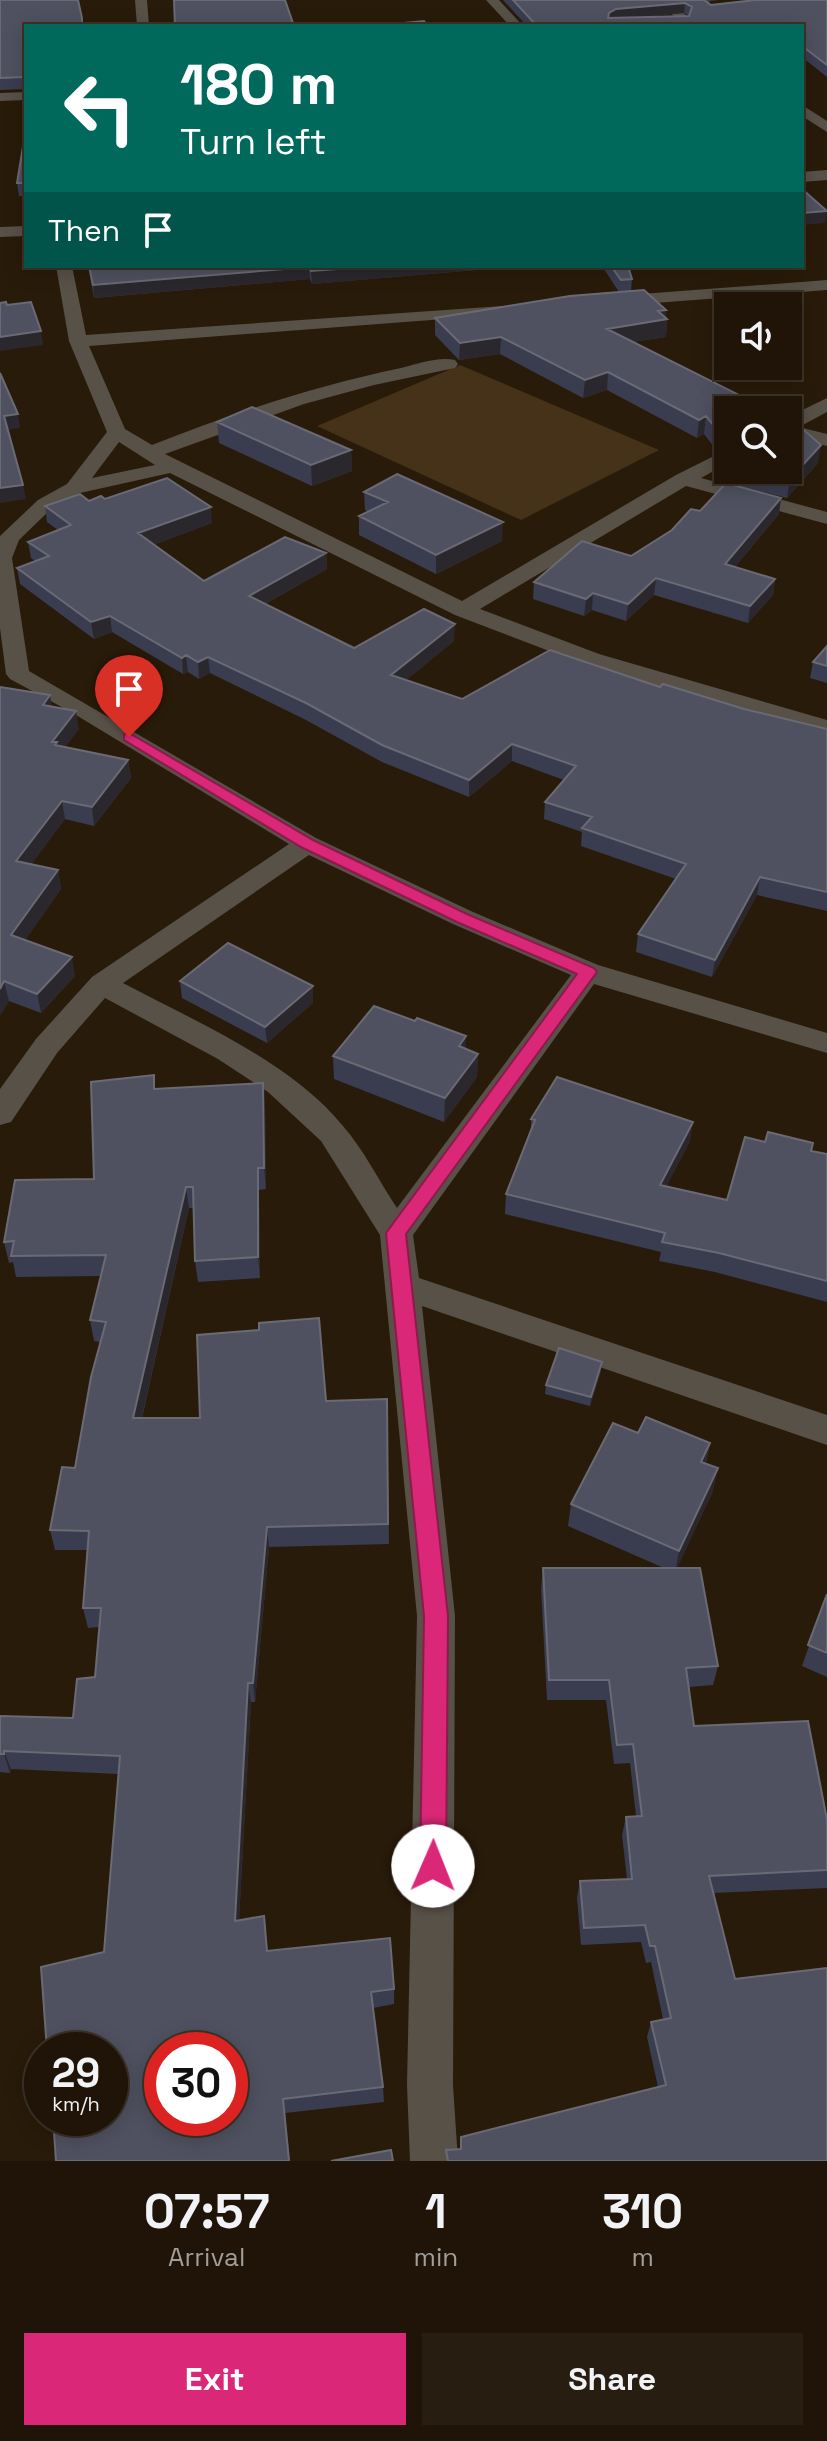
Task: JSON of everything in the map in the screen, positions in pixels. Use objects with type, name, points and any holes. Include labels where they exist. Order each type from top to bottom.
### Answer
[{"type":"street","points":[[141,0],[143,24]]},
{"type":"street","points":[[492,0],[515,24]]},
{"type":"street","points":[[663,0],[682,23]]},
{"type":"street","points":[[0,97],[24,96]]},
{"type":"street","points":[[804,111],[827,128]]},
{"type":"street","points":[[804,177],[827,175]]},
{"type":"street","points":[[0,232],[24,231]]},
{"type":"street","points":[[64,268],[78,341],[117,432],[172,467],[463,610],[591,659],[827,728]]},
{"type":"street","points":[[588,303],[827,285]]},
{"type":"street","points":[[78,341],[524,308]]},
{"type":"street","points":[[150,453],[208,429],[313,394],[373,377],[449,364]]},
{"type":"street","points":[[802,419],[827,404]]},
{"type":"street","points":[[74,488],[117,432]]},
{"type":"street","points":[[802,432],[827,440]]},
{"type":"street","points":[[463,610],[714,462]]},
{"type":"street","points":[[18,674],[1,558],[10,537],[45,504],[74,488],[172,467]]},
{"type":"street","points":[[683,479],[827,518]]},
{"type":"street","points":[[0,693],[18,674]]},
{"type":"street","points":[[18,674],[307,844],[463,918],[588,972],[827,1043]]},
{"type":"street","points":[[0,1114],[24,1073],[57,1029],[102,984],[307,844]]},
{"type":"street","points":[[396,1233],[588,972]]},
{"type":"street","points":[[102,984],[228,1052],[279,1084],[332,1133],[396,1233],[436,1616],[430,2085],[434,2161]]},
{"type":"street","points":[[403,1286],[827,1430]]},
{"type":"shaded area","points":[[460,365],[659,450],[521,520],[317,426]]},
{"type":"building","points":[[0,0],[78,0],[82,24],[24,24],[24,77],[0,78]]},
{"type":"building","points":[[174,0],[285,0],[293,24],[175,24]]},
{"type":"building","points":[[513,0],[704,0],[711,5],[755,0],[827,0],[827,65],[804,48],[804,24],[535,24]],"holes":[[[685,3],[692,7],[689,16],[608,18],[609,13],[616,9]]]},
{"type":"building","points":[[424,21],[426,24],[392,24]]},
{"type":"building","points":[[24,140],[24,183],[17,183]]},
{"type":"building","points":[[804,191],[827,211],[804,213]]},
{"type":"building","points":[[89,268],[297,268],[93,285]]},
{"type":"building","points":[[310,268],[351,268],[311,271]]},
{"type":"building","points":[[612,268],[629,268],[632,279],[621,280]]},
{"type":"building","points":[[644,290],[666,310],[658,311],[667,319],[607,329],[741,396],[714,396],[714,426],[706,416],[699,420],[608,372],[585,380],[501,337],[460,343],[435,318],[570,296]]},
{"type":"building","points":[[6,302],[7,305],[31,302],[41,331],[0,337],[0,303]]},
{"type":"building","points":[[0,373],[18,414],[4,416],[23,485],[0,488]]},
{"type":"building","points":[[252,407],[351,450],[311,465],[217,422]]},
{"type":"building","points":[[802,428],[821,445],[802,466]]},
{"type":"building","points":[[397,474],[503,522],[436,555],[359,516],[388,502],[364,492]]},
{"type":"building","points":[[167,478],[211,507],[138,533],[204,581],[285,537],[326,553],[249,596],[354,648],[424,609],[455,624],[391,675],[462,699],[550,650],[660,687],[663,684],[744,709],[827,729],[827,892],[760,877],[715,960],[638,934],[686,864],[582,828],[592,817],[545,802],[576,766],[512,744],[469,780],[382,745],[306,703],[208,657],[198,662],[186,655],[182,658],[110,616],[91,622],[17,568],[49,556],[28,542],[71,525],[45,506],[80,494],[89,501],[101,496],[105,499]]},
{"type":"building","points":[[725,484],[781,498],[725,564],[775,579],[750,606],[656,578],[628,604],[593,593],[586,599],[534,582],[582,541],[631,556],[672,530],[691,509],[700,511]]},
{"type":"building","points":[[827,646],[827,666],[813,662]]},
{"type":"building","points":[[0,687],[50,695],[43,705],[76,711],[52,742],[57,742],[55,745],[128,760],[92,807],[62,801],[16,861],[58,870],[11,935],[72,957],[37,994],[4,981],[0,989]]},
{"type":"building","points":[[228,943],[313,986],[265,1027],[180,981]]},
{"type":"building","points":[[374,1006],[466,1036],[459,1046],[478,1054],[445,1098],[333,1056]]},
{"type":"building","points":[[154,1075],[154,1089],[263,1083],[264,1168],[258,1168],[258,1257],[195,1261],[193,1187],[186,1187],[133,1418],[200,1418],[197,1335],[259,1330],[259,1323],[319,1318],[326,1401],[387,1399],[388,1524],[267,1527],[253,1683],[248,1683],[235,1921],[264,1916],[267,1951],[390,1938],[394,1989],[371,1992],[383,2087],[283,2099],[289,2161],[56,2161],[54,2136],[128,2136],[128,2032],[46,2032],[41,1967],[104,1952],[120,1756],[4,1751],[0,1754],[0,1716],[73,1718],[77,1679],[95,1677],[101,1608],[83,1608],[89,1531],[50,1530],[62,1467],[75,1468],[91,1377],[106,1322],[90,1320],[106,1255],[11,1256],[14,1241],[4,1242],[15,1180],[94,1179],[91,1082]]},
{"type":"building","points":[[557,1077],[693,1122],[660,1185],[727,1200],[745,1137],[765,1142],[768,1132],[813,1143],[811,1151],[827,1154],[827,1281],[719,1253],[662,1242],[665,1233],[506,1194],[535,1120],[531,1119]]},
{"type":"building","points":[[559,1348],[602,1362],[591,1397],[546,1385]]},
{"type":"building","points":[[646,1417],[710,1443],[701,1462],[718,1468],[679,1551],[571,1504],[613,1423],[638,1433]]},
{"type":"building","points":[[543,1568],[700,1568],[718,1666],[686,1668],[694,1726],[808,1721],[827,1820],[827,1870],[709,1876],[735,1979],[827,1968],[827,2161],[448,2161],[446,2150],[461,2149],[461,2137],[666,2085],[651,2022],[671,2018],[655,1946],[650,1946],[645,1925],[584,1928],[580,1881],[632,1879],[626,1817],[642,1816],[633,1744],[617,1745],[609,1680],[549,1680]]},
{"type":"building","points":[[827,1594],[827,1653],[808,1645]]},
{"type":"building","points":[[391,2150],[393,2161],[331,2161]]},
{"type":"route","points":[[129,737],[307,844],[463,918],[588,972],[396,1233],[436,1616],[433,1866]]}]
